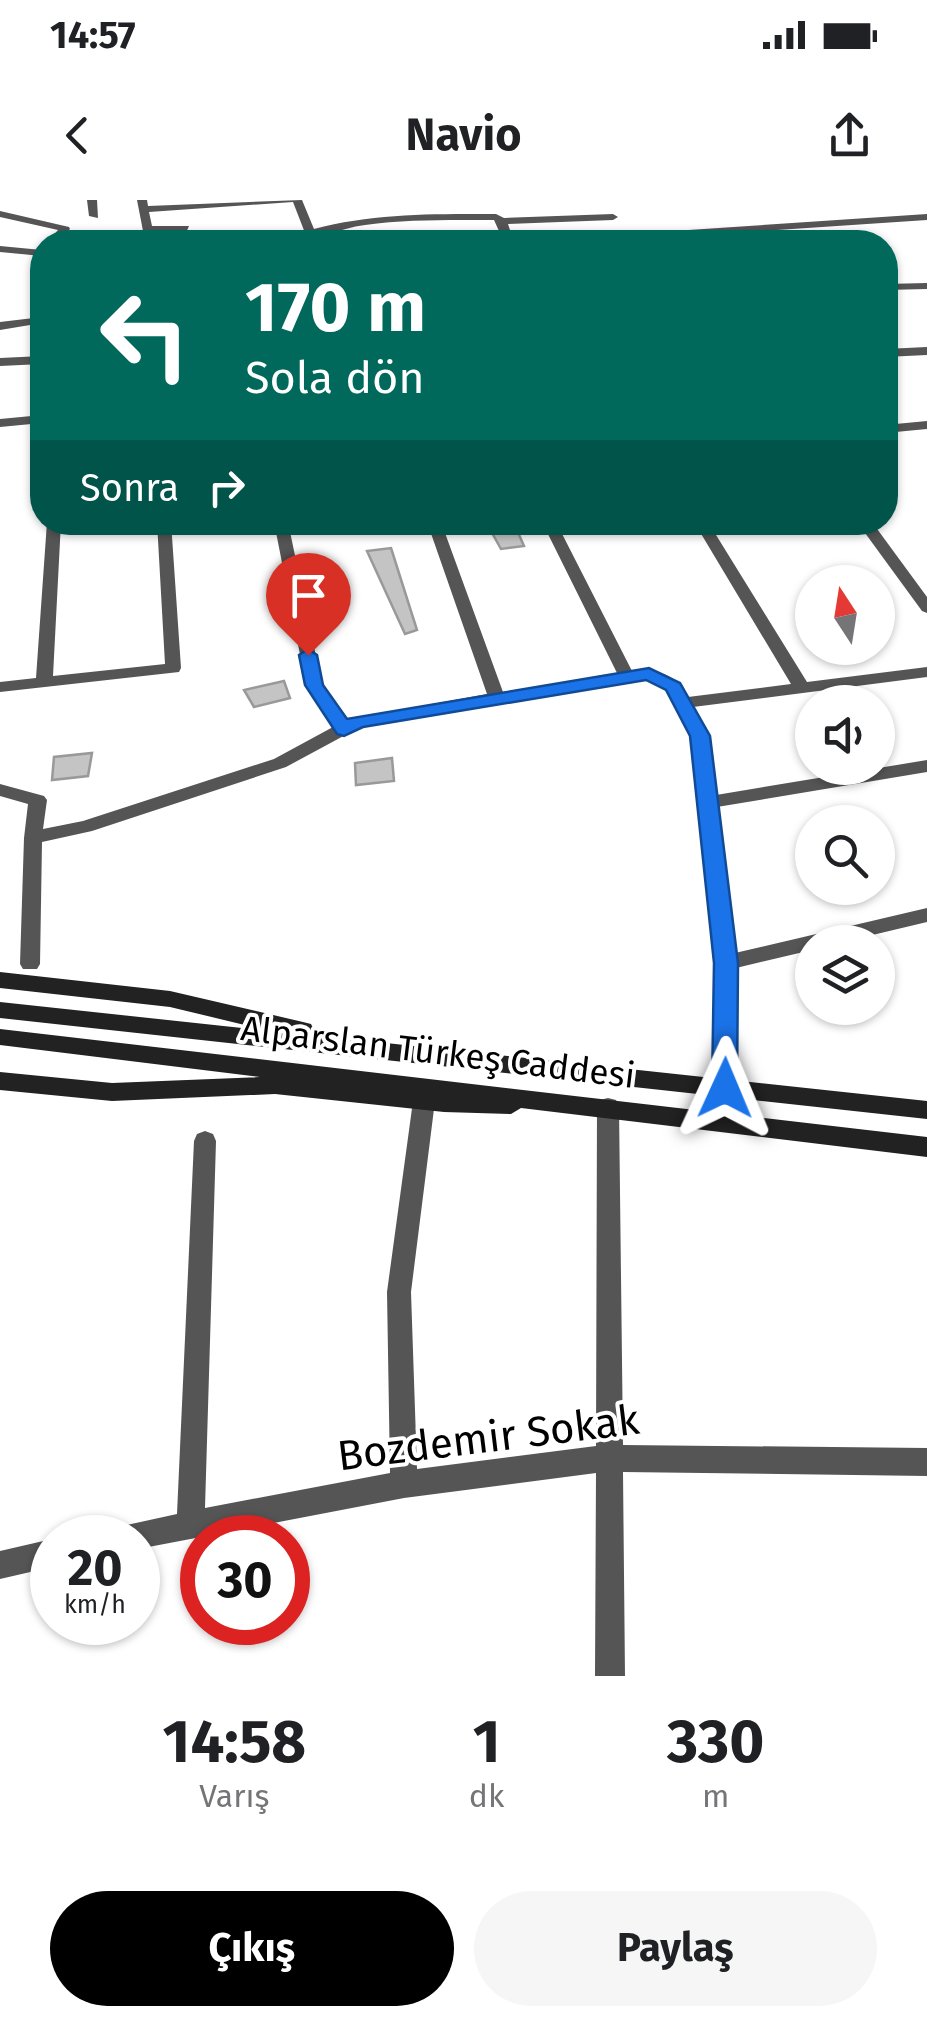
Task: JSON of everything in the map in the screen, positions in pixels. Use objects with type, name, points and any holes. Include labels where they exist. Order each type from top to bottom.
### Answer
[{"type":"main road","points":[[0,980],[170,999],[282,1026],[484,1050],[551,1069]]},
{"type":"main road","name":"Alparslan Türkeş Caddesi","points":[[0,1010],[927,1110]]},
{"type":"main road","name":"Alparslan Türkeş Caddesi","points":[[0,1037],[550,1099],[927,1147]]},
{"type":"main road","points":[[0,1080],[136,1093],[275,1085],[480,1106],[550,1099]]},
{"type":"street","points":[[92,200],[94,216]]},
{"type":"street","points":[[184,230],[148,229],[142,204],[289,200]]},
{"type":"street","points":[[297,200],[309,230]]},
{"type":"street","points":[[600,200],[623,230]]},
{"type":"street","points":[[731,230],[902,213],[927,217]]},
{"type":"street","points":[[0,214],[64,230]]},
{"type":"street","points":[[323,230],[383,221],[613,217]]},
{"type":"street","points":[[502,221],[505,230]]},
{"type":"street","points":[[0,249],[30,252]]},
{"type":"street","points":[[898,287],[927,286]]},
{"type":"street","points":[[0,314],[6,325]]},
{"type":"street","points":[[898,352],[927,351]]},
{"type":"street","points":[[0,362],[30,361]]},
{"type":"street","points":[[0,423],[30,419]]},
{"type":"street","points":[[898,428],[927,425]]},
{"type":"street","points":[[44,681],[53,535]]},
{"type":"street","points":[[0,687],[172,668],[165,535]]},
{"type":"street","points":[[284,535],[314,685],[344,730]]},
{"type":"street","points":[[439,535],[497,698]]},
{"type":"street","points":[[555,535],[626,677]]},
{"type":"street","points":[[709,535],[800,685]]},
{"type":"street","points":[[874,535],[926,604]]},
{"type":"street","points":[[825,685],[927,672]]},
{"type":"street","points":[[34,838],[84,827],[280,763],[357,722],[649,674],[674,687],[700,736],[726,963],[725,1088]]},
{"type":"street","points":[[682,704],[795,689]]},
{"type":"street","points":[[708,802],[927,766]]},
{"type":"street","points":[[0,790],[38,800],[30,964]]},
{"type":"street","points":[[726,963],[927,915]]},
{"type":"street","points":[[404,1484],[399,1292],[424,1101]]},
{"type":"street","points":[[608,1107],[610,1676]]},
{"type":"street","points":[[192,1515],[204,1141]]},
{"type":"street","name":"Bozdemir Sokak","points":[[231,1515],[404,1484],[608,1458],[927,1462]]},
{"type":"street","points":[[0,1566],[30,1559]]},
{"type":"building","points":[[493,535],[519,535],[524,546],[501,549]]},
{"type":"building","points":[[391,548],[417,630],[405,634],[367,551]]},
{"type":"building","points":[[284,681],[290,698],[254,707],[244,690]]},
{"type":"building","points":[[92,753],[88,776],[52,780],[54,757]]},
{"type":"building","points":[[392,758],[394,781],[356,785],[355,763]]},
{"type":"route","points":[[308,655],[314,685],[344,730],[357,722],[649,674],[674,687],[700,736],[726,963],[725,1088]]}]
